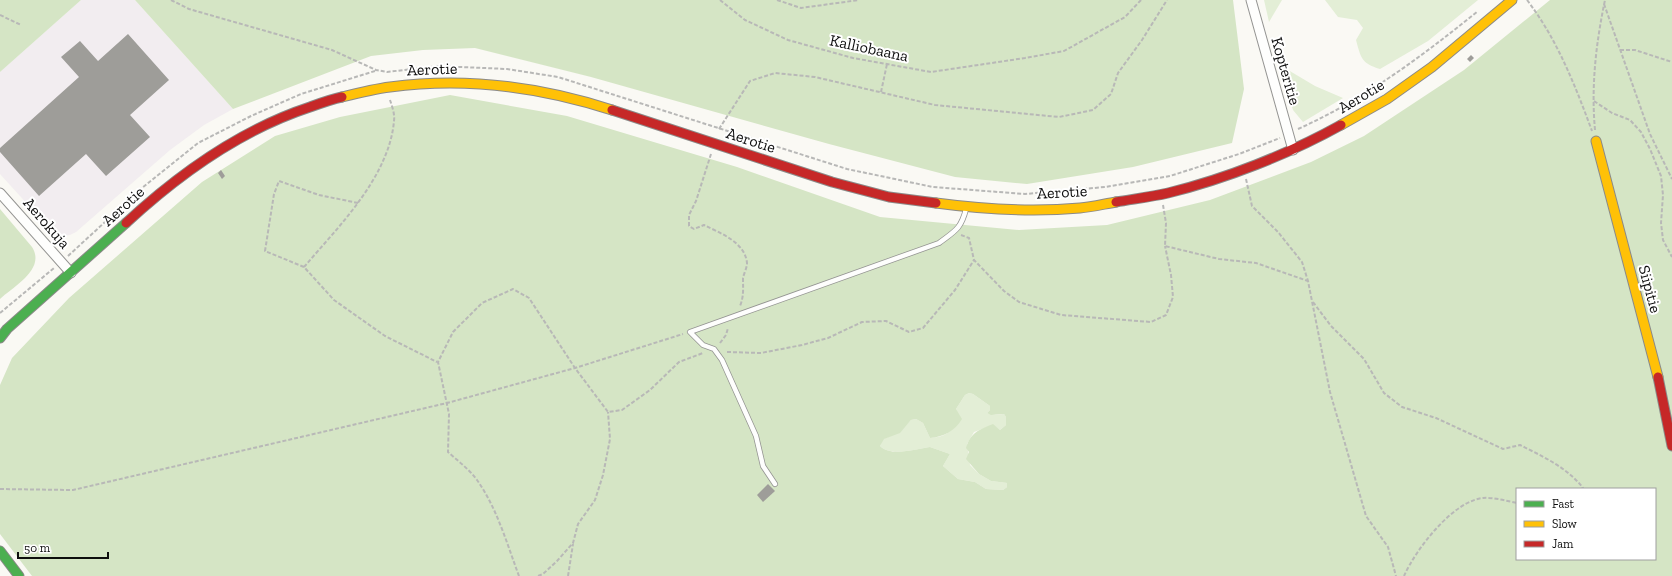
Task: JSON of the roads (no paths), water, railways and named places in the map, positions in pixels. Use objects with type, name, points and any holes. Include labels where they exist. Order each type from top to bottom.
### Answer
[{"type":"street","name":"Kopteritie","points":[[1251,0],[1293,150]]},
{"type":"street","name":"Aerotie","points":[[0,338],[3,330],[72,273],[172,182],[229,143],[278,118],[307,107],[354,93],[387,87],[445,82],[512,86],[540,90],[584,101],[832,182],[889,197],[966,207],[1047,209],[1081,208],[1162,194],[1207,182],[1293,150],[1360,116],[1387,99],[1432,68],[1512,0]]},
{"type":"street","name":"Siipitie","points":[[1596,141],[1663,396],[1672,446]]},
{"type":"street","name":"Aerokuja","points":[[0,193],[72,273]]},
{"type":"street","points":[[0,551],[19,576]]},
{"type":"lane","points":[[775,484],[763,466],[756,436],[717,348],[703,345],[690,332],[939,243],[953,233],[963,222],[966,207]]}]
